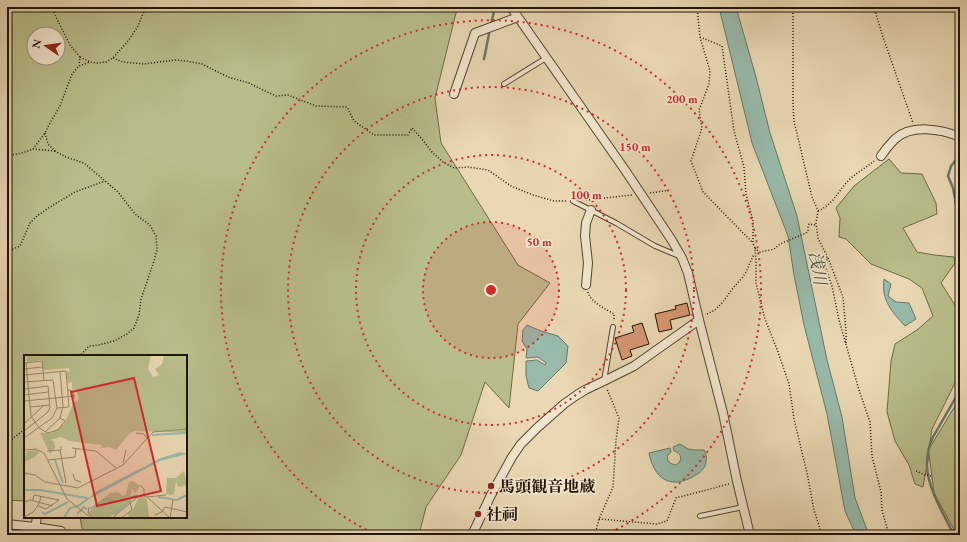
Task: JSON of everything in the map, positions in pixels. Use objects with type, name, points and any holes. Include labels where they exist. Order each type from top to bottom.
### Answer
[{"type":"street","points":[[511,7],[587,114],[671,239],[682,258],[688,273],[723,414],[750,535]]},
{"type":"street","points":[[454,94],[475,33],[518,17]]},
{"type":"street","points":[[881,156],[895,139],[905,133],[916,130],[938,130],[960,137]]},
{"type":"street","points":[[586,285],[588,264],[585,236],[586,223],[591,210]]},
{"type":"street","points":[[472,535],[491,495],[512,457],[521,444],[537,428],[564,404],[585,390],[634,366],[699,320]]},
{"type":"street","points":[[35,531],[36,518]]},
{"type":"street","points":[[7,524],[35,531],[61,531]]},
{"type":"lane","points":[[504,84],[546,58]]},
{"type":"lane","points":[[573,201],[616,223],[655,246],[682,258]]},
{"type":"lane","points":[[604,381],[613,327]]},
{"type":"lane","points":[[700,516],[743,507]]},
{"type":"path","points":[[52,7],[70,45],[80,57],[90,62],[97,63],[106,62],[113,58],[128,41],[138,28],[146,7]]},
{"type":"path","points":[[697,7],[700,37],[710,71],[709,84],[699,110],[702,128],[691,161],[703,192],[753,243]]},
{"type":"path","points":[[793,7],[794,121],[812,197],[818,211],[816,223],[818,238],[827,256],[842,297],[846,345]]},
{"type":"path","points":[[874,7],[909,113]]},
{"type":"path","points":[[700,37],[722,46],[734,130],[744,167],[746,194],[753,221],[756,283],[765,319],[789,384],[794,418],[814,510],[822,535]]},
{"type":"path","points":[[79,66],[80,57]]},
{"type":"path","points":[[113,58],[123,62],[144,64],[175,60],[202,64],[228,77],[249,83],[276,96],[288,95],[316,106],[347,107],[354,121],[374,135],[408,135],[412,128],[442,162],[454,168],[468,167],[488,170],[511,186],[533,195],[554,201],[573,201],[671,190]]},
{"type":"path","points":[[33,149],[45,133],[60,106],[72,74],[79,66],[90,62]]},
{"type":"path","points":[[45,133],[48,144],[55,152]]},
{"type":"path","points":[[7,156],[33,149],[55,152],[84,163],[118,192],[135,214],[150,225],[156,236],[157,250],[141,300],[139,315],[134,328],[127,334],[114,341],[89,346],[81,355]]},
{"type":"path","points":[[818,211],[833,201],[850,179],[881,156]]},
{"type":"path","points":[[7,252],[20,246],[30,223],[37,216],[75,192],[105,181]]},
{"type":"path","points":[[754,248],[760,252],[774,249],[780,244],[806,233],[808,231],[808,224],[814,225],[816,223]]},
{"type":"path","points":[[699,320],[715,310],[723,302],[746,272],[755,253]]},
{"type":"path","points":[[827,256],[826,269],[846,345],[870,422],[872,456],[880,492],[882,510],[889,535]]},
{"type":"path","points":[[586,285],[589,296],[598,304],[614,314],[613,327]]},
{"type":"path","points":[[594,535],[599,519],[613,487],[619,418],[604,381]]},
{"type":"path","points":[[7,443],[24,430]]},
{"type":"path","points":[[916,471],[932,476]]},
{"type":"path","points":[[599,519],[657,524],[667,521],[676,498],[737,481]]},
{"type":"green space","points":[[7,7],[458,7],[435,98],[441,143],[518,265],[550,283],[518,324],[509,408],[485,382],[461,455],[426,507],[419,535],[88,535],[82,528],[80,518],[187,518],[187,355],[24,355],[24,501],[7,500]]},
{"type":"green space","points":[[889,159],[901,173],[922,174],[936,203],[937,214],[903,228],[917,252],[954,257],[955,263],[941,283],[960,313],[960,373],[932,429],[929,449],[955,406],[960,394],[960,535],[957,535],[934,493],[929,454],[923,487],[915,484],[909,465],[895,441],[887,412],[891,361],[895,344],[917,330],[933,316],[922,288],[909,279],[871,264],[846,239],[839,237],[840,218],[836,208],[854,186]]},
{"type":"shaded area","points":[[719,7],[736,7],[770,133],[797,216],[827,360],[842,417],[855,498],[869,535],[856,535],[845,511],[827,414],[804,325],[788,236],[752,143]]},
{"type":"shaded area","points":[[884,279],[891,284],[888,296],[896,302],[909,303],[916,319],[905,326],[888,305],[884,293]]},
{"type":"shaded area","points":[[527,325],[558,336],[568,346],[566,363],[538,391],[529,388],[526,376],[526,361],[537,360],[545,365],[546,363],[538,357],[526,358],[527,349],[522,341],[523,330]]},
{"type":"shaded area","points":[[680,444],[688,449],[704,450],[706,454],[705,467],[698,474],[686,480],[671,482],[665,480],[655,470],[649,453],[670,448],[671,452],[668,455],[668,461],[676,465],[680,461],[681,457],[679,453],[674,451],[673,447]]},
{"type":"building","points":[[687,303],[690,315],[670,320],[672,329],[659,332],[655,314],[676,309],[675,306]]},
{"type":"building","points":[[642,323],[649,344],[630,350],[632,356],[622,360],[615,338],[634,332],[632,326]]},
{"type":"waterway","points":[[491,24],[495,7]]},
{"type":"waterway","points":[[484,59],[489,34]]},
{"type":"waterway","points":[[960,155],[951,166],[948,176],[953,188],[960,219]]},
{"type":"waterway","points":[[960,272],[960,290]]},
{"type":"waterway","points":[[954,535],[933,492],[928,474],[927,462],[929,447],[933,437],[960,390]]},
{"type":"place","name":"馬頭観音地蔵","points":[[491,486]]},
{"type":"place","name":"社祠","points":[[478,514]]},
{"type":"water label","name":"浅川","points":[[818,268]]}]
